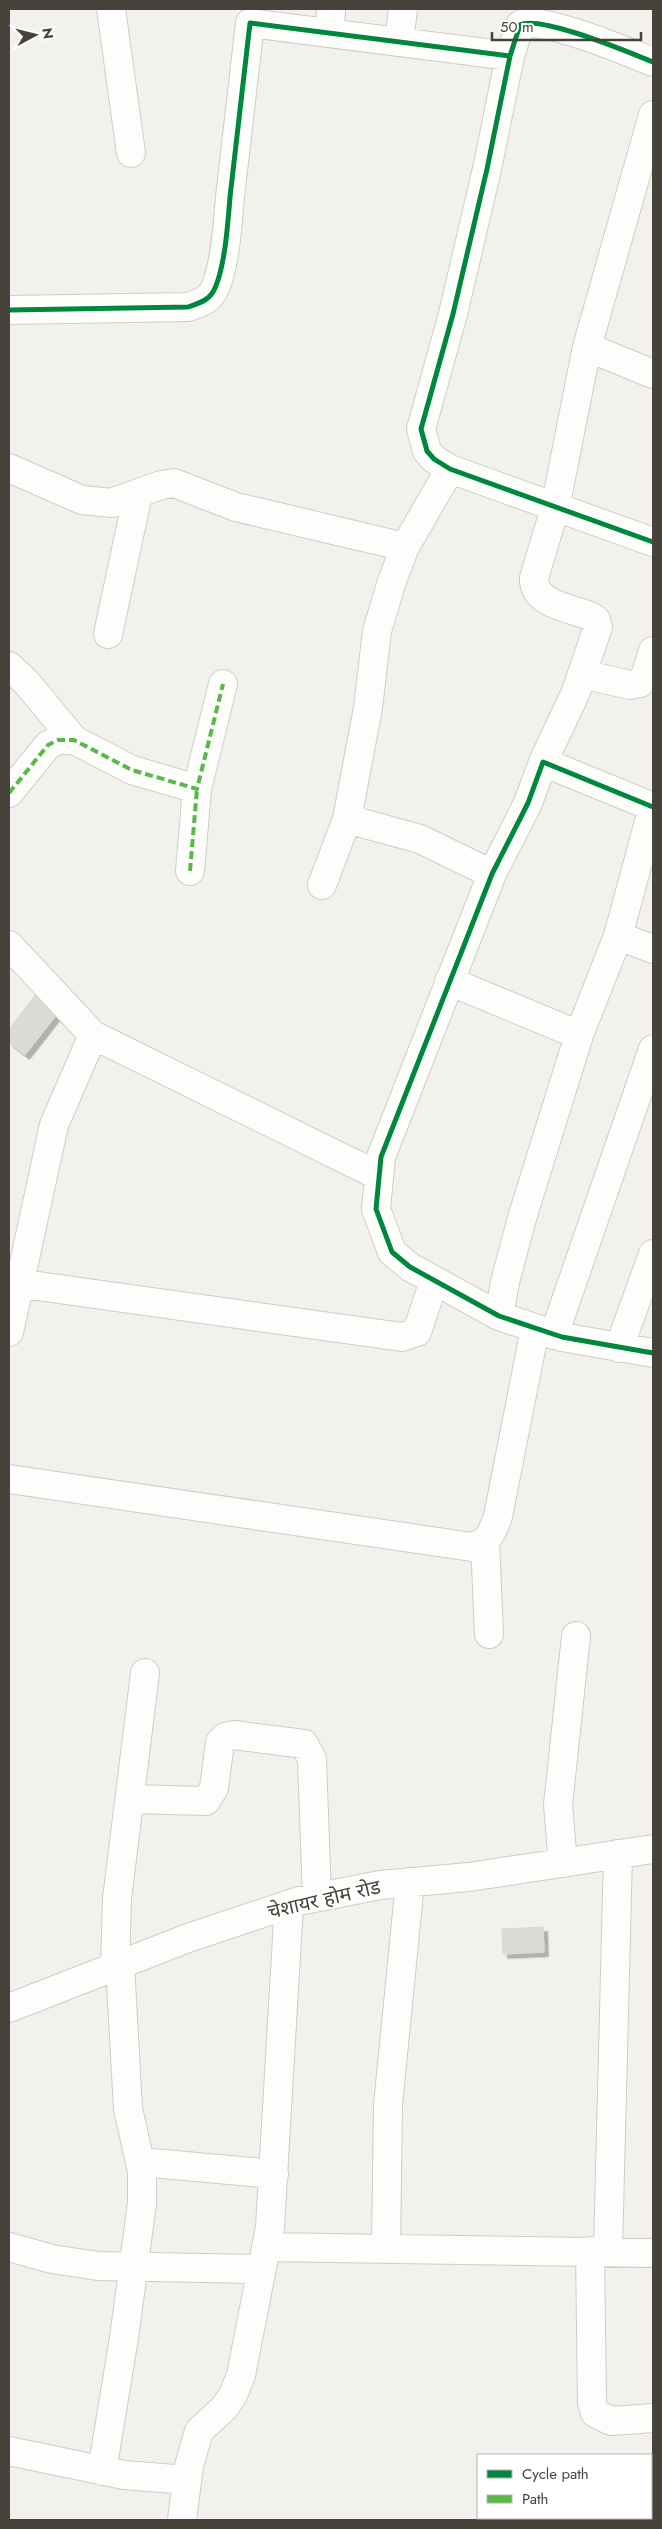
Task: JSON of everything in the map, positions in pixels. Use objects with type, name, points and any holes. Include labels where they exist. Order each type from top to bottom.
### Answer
[{"type":"street","points":[[110,9],[131,153]]},
{"type":"street","points":[[399,42],[403,9]]},
{"type":"street","points":[[9,310],[188,307],[202,303],[210,297],[216,287],[220,270],[228,217],[250,16],[331,21],[399,42],[510,56]]},
{"type":"street","points":[[653,62],[555,27],[530,22],[520,16],[469,246],[422,429],[427,451],[434,459],[450,469],[653,542]]},
{"type":"street","points":[[653,115],[587,347],[555,508],[534,584],[538,594],[543,599],[590,616],[598,623],[594,643],[542,762],[528,803],[492,874],[381,1157],[376,1209],[392,1252],[410,1268],[499,1316],[544,1332],[619,1348],[653,1352]]},
{"type":"street","points":[[587,347],[653,374]]},
{"type":"street","points":[[9,468],[82,500],[94,503],[111,503],[174,483],[236,507],[405,547]]},
{"type":"street","points":[[322,885],[347,819],[368,708],[377,631],[405,547],[450,469]]},
{"type":"street","points":[[108,634],[138,494]]},
{"type":"street","points":[[582,674],[630,684],[640,683],[645,676],[653,651]]},
{"type":"street","points":[[9,666],[48,707],[74,740],[132,770],[197,789]]},
{"type":"street","points":[[190,871],[197,789],[223,684]]},
{"type":"street","points":[[9,793],[48,745],[58,740],[74,740]]},
{"type":"street","points":[[499,1316],[505,1282],[522,1218],[579,1036],[618,936],[653,807],[542,762]]},
{"type":"street","points":[[347,819],[420,839],[492,874]]},
{"type":"street","points":[[618,936],[653,949]]},
{"type":"street","points":[[9,945],[93,1034],[379,1176]]},
{"type":"street","points":[[450,981],[579,1036]]},
{"type":"street","points":[[9,1332],[13,1282],[54,1125],[93,1034]]},
{"type":"street","points":[[9,1479],[451,1545],[472,1547],[485,1542],[493,1532],[498,1516],[544,1332],[653,1049]]},
{"type":"street","points":[[619,1348],[653,1254]]},
{"type":"street","points":[[13,1282],[402,1337],[417,1332],[434,1281]]},
{"type":"street","points":[[485,1542],[489,1634]]},
{"type":"street","points":[[563,1862],[558,1805],[576,1636]]},
{"type":"street","points":[[102,2471],[124,2338],[142,2203],[140,2162],[128,2109],[117,1965],[117,1899],[145,1673]]},
{"type":"street","points":[[130,1800],[206,1800],[214,1788],[220,1742],[226,1737],[234,1735],[304,1744],[312,1759],[317,1897]]},
{"type":"street","name":"चेशायर होम रोड","points":[[9,2008],[188,1938],[289,1904],[317,1897],[380,1885],[469,1877],[653,1849]]},
{"type":"street","points":[[618,1854],[592,2403],[595,2413],[611,2421],[653,2418]]},
{"type":"street","points":[[386,2248],[388,2105],[410,1882]]},
{"type":"street","points":[[182,2520],[187,2480],[199,2431],[224,2408],[233,2395],[240,2375],[270,2227],[289,1904]]},
{"type":"street","points":[[140,2162],[274,2174]]},
{"type":"street","points":[[9,2247],[74,2263],[98,2266],[264,2258],[386,2248],[653,2253]]},
{"type":"street","points":[[9,2451],[102,2471],[187,2480]]},
{"type":"building","points":[[39,990],[62,1008],[25,1055],[9,1043],[9,1029]]},
{"type":"building","points":[[543,1927],[544,1952],[503,1954],[502,1929]]},
{"type":"marked path","points":[[9,793],[48,745],[58,740],[74,740],[132,770],[197,789],[223,684]]},
{"type":"marked path","points":[[190,871],[197,789]]},
{"type":"cycle path","points":[[9,310],[188,307],[207,298],[213,292],[226,244],[250,23],[510,56]]},
{"type":"cycle path","points":[[653,62],[606,43],[564,30],[530,23],[520,25],[510,56],[487,169],[453,314],[421,429],[427,451],[434,459],[450,469],[653,542]]},
{"type":"cycle path","points":[[653,807],[543,762],[528,803],[492,874],[381,1157],[376,1209],[392,1252],[410,1267],[499,1316],[562,1337],[653,1353]]}]
